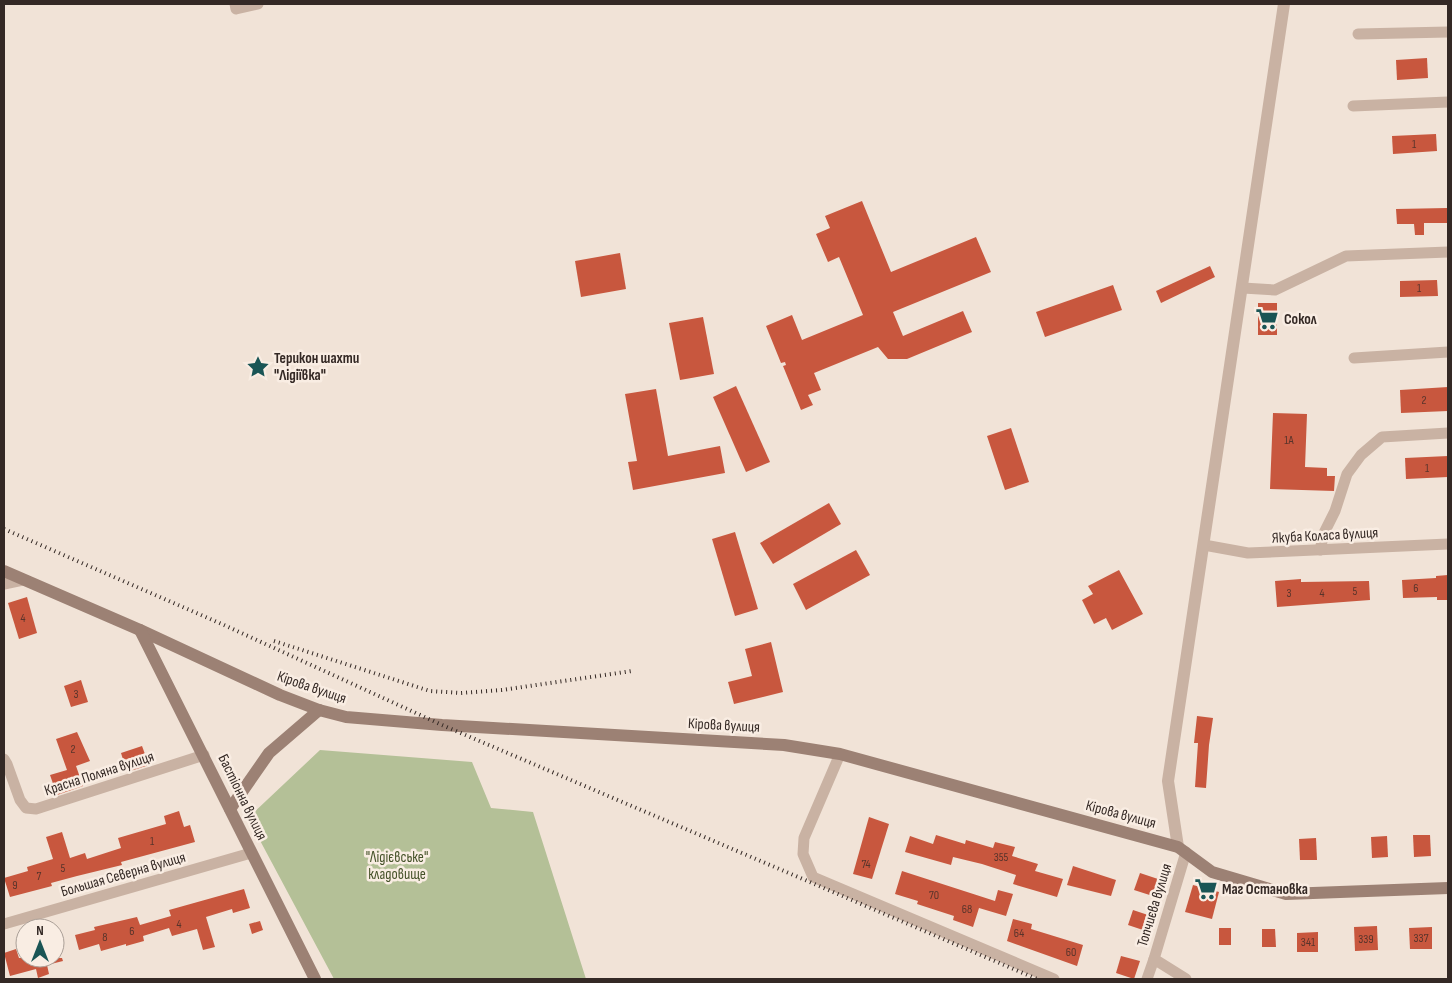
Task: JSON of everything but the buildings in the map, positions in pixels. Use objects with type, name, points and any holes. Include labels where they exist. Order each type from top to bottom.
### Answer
[{"type":"main road","name":"Кірова вулиця","points":[[4,571],[140,630],[280,695],[318,710],[346,716],[413,722],[784,745],[840,754],[1182,849],[1212,872],[1286,894],[1448,888]]},
{"type":"main road","name":"Бастіонна вулиця","points":[[140,630],[315,979]]},
{"type":"main road","points":[[230,808],[270,753],[318,710]]},
{"type":"street","points":[[236,6],[258,4]]},
{"type":"street","points":[[1182,849],[1168,781],[1284,4]]},
{"type":"street","points":[[1358,34],[1448,32]]},
{"type":"street","points":[[1353,106],[1448,102]]},
{"type":"street","points":[[1243,288],[1275,290],[1346,256],[1448,252]]},
{"type":"street","points":[[1354,358],[1448,352]]},
{"type":"street","points":[[1320,550],[1324,533],[1335,511],[1347,474],[1361,455],[1382,437],[1448,433]]},
{"type":"street","name":"Якуба Коласа вулиця","points":[[1204,544],[1248,553],[1448,544]]},
{"type":"street","points":[[4,584],[23,580]]},
{"type":"street","points":[[840,754],[804,838],[803,854],[813,877],[1054,979]]},
{"type":"street","name":"Красна Поляна вулиця","points":[[4,759],[20,800],[26,808],[36,809],[204,755]]},
{"type":"street","name":"Топчиєва вулиця","points":[[1182,849],[1154,958],[1186,979]]},
{"type":"street","name":"Большая Северна вулиця","points":[[4,924],[251,853]]},
{"type":"street","points":[[1147,979],[1154,958]]},
{"type":"green space","name":"\"Лідієвське\" кладовище","points":[[320,750],[472,762],[491,808],[533,812],[586,979],[334,979],[248,818]]},
{"type":"railway","points":[[4,529],[224,625],[442,725],[1037,979]]},
{"type":"railway","points":[[274,641],[430,691],[461,693],[502,690],[632,671]]},
{"type":"place","name":"Сокол","points":[[1267,319]]},
{"type":"place","name":"Терикон шахти \"Лідіївка\"","points":[[258,367]]},
{"type":"place","name":"Маг Остановка","points":[[1206,889]]}]
